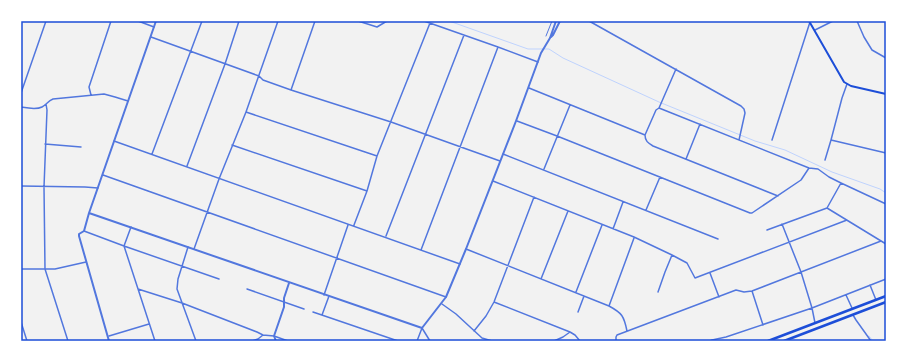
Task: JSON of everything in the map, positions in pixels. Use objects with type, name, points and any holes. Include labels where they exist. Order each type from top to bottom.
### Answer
[{"type":"highway","points":[[768,341],[886,296]]},
{"type":"highway","points":[[784,341],[886,302]]},
{"type":"highway","points":[[822,321],[824,326]]},
{"type":"main road","points":[[809,22],[841,79],[851,86],[886,94]]},
{"type":"street","points":[[21,93],[46,21]]},
{"type":"street","points":[[91,95],[89,87],[111,21]]},
{"type":"street","points":[[138,21],[154,27]]},
{"type":"street","points":[[109,341],[79,237],[84,231],[156,21]]},
{"type":"street","points":[[152,154],[202,21]]},
{"type":"street","points":[[186,167],[225,64],[239,21]]},
{"type":"street","points":[[194,249],[219,179],[246,112],[278,21]]},
{"type":"street","points":[[291,90],[315,21]]},
{"type":"street","points":[[358,21],[377,27],[387,21]]},
{"type":"street","points":[[424,21],[538,62]]},
{"type":"street","points":[[417,341],[422,328],[446,297],[538,62],[550,38],[556,21]]},
{"type":"street","points":[[550,38],[560,21]]},
{"type":"street","points":[[589,21],[741,106],[745,113],[739,140]]},
{"type":"street","points":[[814,31],[833,21]]},
{"type":"street","points":[[857,21],[872,50],[886,58]]},
{"type":"street","points":[[772,140],[809,22]]},
{"type":"street","points":[[354,226],[367,191],[377,156],[430,23]]},
{"type":"street","points":[[385,237],[464,35]]},
{"type":"street","points":[[151,37],[259,76],[263,80],[291,90],[391,122],[500,161]]},
{"type":"street","points":[[421,250],[498,47]]},
{"type":"street","points":[[676,69],[645,135],[649,144],[778,196]]},
{"type":"street","points":[[825,160],[847,84]]},
{"type":"street","points":[[529,88],[645,135]]},
{"type":"street","points":[[21,107],[39,108],[53,99],[91,95],[108,95],[128,101]]},
{"type":"street","points":[[46,104],[44,187],[45,269],[68,341]]},
{"type":"street","points":[[544,169],[570,105]]},
{"type":"street","points":[[659,108],[809,168],[818,169],[841,183],[886,204]]},
{"type":"street","points":[[246,112],[377,156]]},
{"type":"street","points":[[516,121],[750,213],[801,180],[809,168]]},
{"type":"street","points":[[686,159],[700,124]]},
{"type":"street","points":[[831,140],[886,153]]},
{"type":"street","points":[[114,141],[460,264]]},
{"type":"street","points":[[45,144],[81,147]]},
{"type":"street","points":[[232,145],[367,191]]},
{"type":"street","points":[[503,154],[718,239]]},
{"type":"street","points":[[103,174],[446,297]]},
{"type":"street","points":[[646,210],[660,177]]},
{"type":"street","points":[[493,180],[634,237],[672,255],[687,263],[695,278],[847,220]]},
{"type":"street","points":[[767,230],[827,208],[841,183]]},
{"type":"street","points":[[21,186],[98,188]]},
{"type":"street","points":[[474,331],[486,316],[494,302],[534,197]]},
{"type":"street","points":[[613,229],[624,202]]},
{"type":"street","points":[[827,208],[886,244]]},
{"type":"street","points":[[541,279],[568,211]]},
{"type":"street","points":[[90,213],[422,328],[430,341]]},
{"type":"street","points":[[324,295],[348,224]]},
{"type":"street","points":[[782,224],[801,272],[815,323]]},
{"type":"street","points":[[576,293],[602,225]]},
{"type":"street","points":[[131,228],[124,246],[155,341]]},
{"type":"street","points":[[84,231],[219,279]]},
{"type":"street","points":[[608,306],[634,237]]},
{"type":"street","points":[[616,341],[617,335],[627,331],[736,290],[744,292],[752,291],[881,241]]},
{"type":"street","points":[[188,247],[177,284],[178,296],[196,341]]},
{"type":"street","points":[[466,249],[618,311],[625,321],[627,331]]},
{"type":"street","points":[[658,292],[672,255]]},
{"type":"street","points":[[21,269],[45,269],[70,266],[86,262]]},
{"type":"street","points":[[710,273],[719,297]]},
{"type":"street","points":[[710,341],[812,308],[886,279]]},
{"type":"street","points":[[276,341],[274,336],[284,307],[284,298],[289,282]]},
{"type":"street","points":[[870,285],[876,300]]},
{"type":"street","points":[[138,289],[182,303],[263,335],[274,336],[288,341]]},
{"type":"street","points":[[247,289],[304,309]]},
{"type":"street","points":[[752,291],[763,325]]},
{"type":"street","points":[[846,295],[853,309]]},
{"type":"street","points":[[322,315],[329,296]]},
{"type":"street","points":[[578,312],[584,296]]},
{"type":"street","points":[[494,302],[570,332],[580,341]]},
{"type":"street","points":[[442,304],[456,314],[482,338],[492,341]]},
{"type":"street","points":[[313,312],[398,341]]},
{"type":"street","points":[[853,314],[871,341]]},
{"type":"street","points":[[21,322],[27,341]]},
{"type":"street","points":[[108,336],[149,324]]},
{"type":"street","points":[[554,341],[570,332]]},
{"type":"street","points":[[252,341],[263,335]]},
{"type":"lane","points":[[546,36],[552,21]]},
{"type":"waterway","points":[[449,21],[528,49],[549,49],[563,58],[659,102],[755,141],[785,150],[832,172],[880,189],[886,193]]},
{"type":"waterway","points":[[869,336],[873,341]]}]
